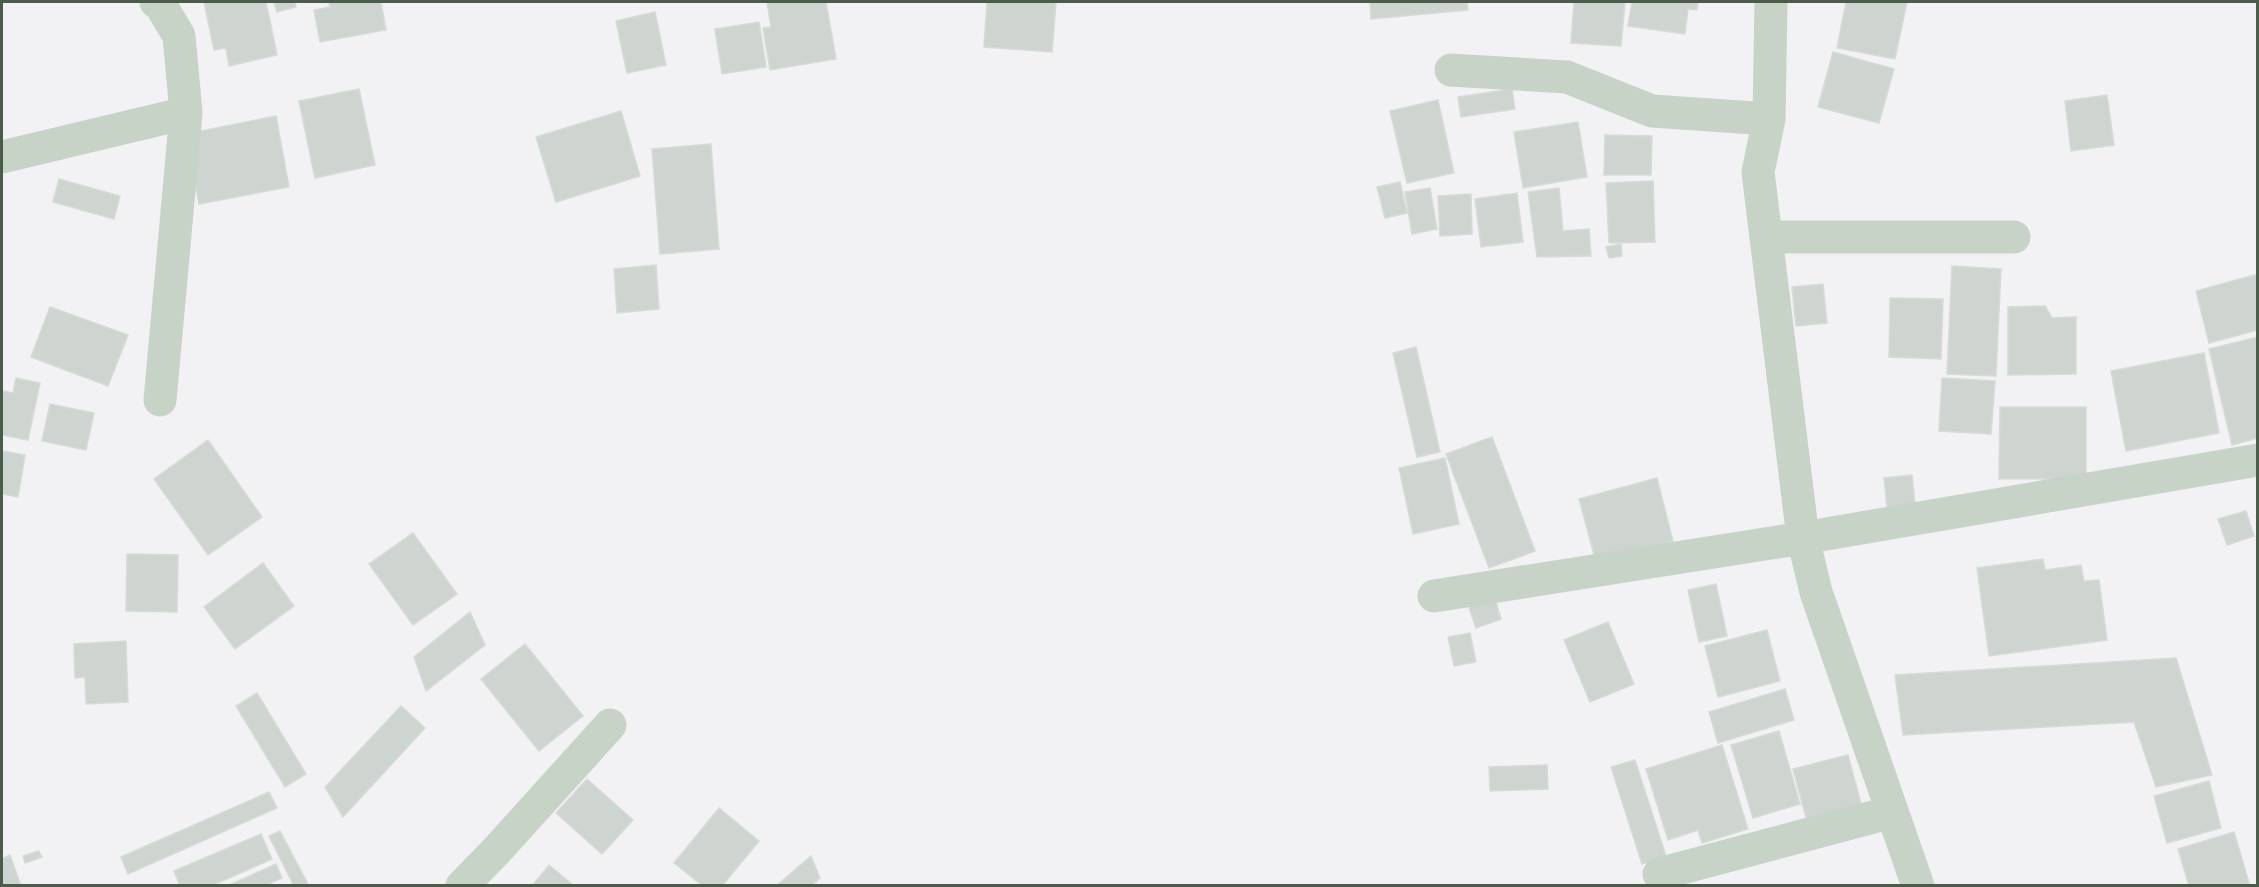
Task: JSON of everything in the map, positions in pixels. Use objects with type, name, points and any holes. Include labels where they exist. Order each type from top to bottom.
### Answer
[{"type":"street","points":[[156,2],[160,4],[179,36],[186,113],[160,400]]},
{"type":"street","points":[[1771,2],[1769,118],[1758,172],[1803,538],[1816,592],[1918,885]]},
{"type":"street","points":[[1451,70],[1567,77],[1652,111],[1769,118]]},
{"type":"street","points":[[2,157],[186,113]]},
{"type":"street","points":[[1766,237],[2014,237]]},
{"type":"street","points":[[1434,596],[1803,538],[2258,460]]},
{"type":"street","points":[[462,885],[498,849],[610,725]]},
{"type":"street","points":[[1659,874],[1892,812]]},
{"type":"building","points":[[204,2],[266,2],[277,55],[229,66],[226,48],[214,50]]},
{"type":"building","points":[[274,2],[295,2],[296,7],[277,12]]},
{"type":"building","points":[[329,2],[381,2],[386,30],[320,42],[314,10],[330,7]]},
{"type":"building","points":[[767,2],[826,2],[836,59],[770,70],[763,28],[771,27]]},
{"type":"building","points":[[987,2],[1056,2],[1052,52],[984,47]]},
{"type":"building","points":[[1370,2],[1467,2],[1468,10],[1371,19]]},
{"type":"building","points":[[1574,2],[1625,2],[1621,46],[1571,43]]},
{"type":"building","points":[[1632,2],[1698,2],[1697,10],[1688,9],[1685,34],[1628,26]]},
{"type":"building","points":[[1846,2],[1907,2],[1895,59],[1837,48]]},
{"type":"building","points":[[655,12],[666,65],[627,73],[616,21]]},
{"type":"building","points":[[759,22],[766,67],[722,74],[715,29]]},
{"type":"building","points":[[1833,52],[1894,69],[1879,123],[1818,107]]},
{"type":"building","points":[[359,89],[375,165],[315,178],[299,101]]},
{"type":"building","points":[[1512,89],[1515,109],[1461,117],[1458,97]]},
{"type":"building","points":[[2107,95],[2114,145],[2071,151],[2065,101]]},
{"type":"building","points":[[1438,100],[1454,173],[1407,183],[1390,111]]},
{"type":"building","points":[[621,111],[640,176],[556,202],[536,137]]},
{"type":"building","points":[[276,116],[289,187],[199,204],[186,134]]},
{"type":"building","points":[[1578,122],[1587,177],[1523,188],[1514,132]]},
{"type":"building","points":[[1605,135],[1652,136],[1651,175],[1604,175]]},
{"type":"building","points":[[711,144],[719,249],[660,254],[652,149]]},
{"type":"building","points":[[59,179],[120,196],[114,219],[53,202]]},
{"type":"building","points":[[1653,181],[1655,242],[1609,243],[1606,183]]},
{"type":"building","points":[[1400,182],[1407,213],[1385,218],[1377,187]]},
{"type":"building","points":[[1430,188],[1437,229],[1412,234],[1405,192]]},
{"type":"building","points":[[1559,188],[1563,231],[1589,229],[1591,256],[1537,257],[1528,192]]},
{"type":"building","points":[[1517,193],[1523,242],[1481,247],[1475,199]]},
{"type":"building","points":[[1471,194],[1472,234],[1440,236],[1438,196]]},
{"type":"building","points":[[1621,244],[1622,256],[1609,258],[1606,247]]},
{"type":"building","points":[[656,265],[659,309],[617,313],[614,269]]},
{"type":"building","points":[[1952,266],[2001,269],[1996,376],[1947,374]]},
{"type":"building","points":[[2258,274],[2258,330],[2209,343],[2196,291]]},
{"type":"building","points":[[1823,284],[1827,323],[1796,326],[1792,287]]},
{"type":"building","points":[[1890,298],[1943,299],[1941,359],[1889,357]]},
{"type":"building","points":[[2045,306],[2052,318],[2076,317],[2076,374],[2008,375],[2008,307]]},
{"type":"building","points":[[50,307],[128,335],[108,386],[31,357]]},
{"type":"building","points":[[2258,337],[2258,438],[2232,445],[2209,349]]},
{"type":"building","points":[[1416,347],[1440,452],[1417,457],[1393,353]]},
{"type":"building","points":[[2204,353],[2219,433],[2126,451],[2111,371]]},
{"type":"building","points":[[16,378],[40,383],[28,440],[2,435],[2,391],[13,393]]},
{"type":"building","points":[[1942,378],[1995,381],[1991,434],[1939,431]]},
{"type":"building","points":[[50,404],[94,413],[86,450],[42,441]]},
{"type":"building","points":[[2000,407],[2086,407],[2086,479],[1999,479]]},
{"type":"building","points":[[1492,437],[1535,551],[1489,568],[1446,454]]},
{"type":"building","points":[[208,440],[262,517],[208,555],[154,479]]},
{"type":"building","points":[[2,451],[25,455],[18,497],[2,494]]},
{"type":"building","points":[[1445,458],[1459,524],[1413,534],[1399,468]]},
{"type":"building","points":[[1912,475],[1915,504],[1887,507],[1884,478]]},
{"type":"building","points":[[1657,478],[1673,541],[1596,562],[1579,499]]},
{"type":"building","points":[[2246,511],[2254,536],[2227,545],[2218,519]]},
{"type":"building","points":[[413,533],[457,594],[413,625],[369,564]]},
{"type":"building","points":[[127,554],[178,555],[177,612],[126,611]]},
{"type":"building","points":[[2043,559],[2045,570],[2081,565],[2084,581],[2099,580],[2107,640],[1989,656],[1977,568]]},
{"type":"building","points":[[263,563],[294,606],[235,649],[204,607]]},
{"type":"building","points":[[1716,584],[1727,636],[1699,642],[1688,590]]},
{"type":"building","points":[[1494,596],[1501,619],[1476,628],[1468,605]]},
{"type":"building","points":[[470,612],[485,645],[426,691],[414,657]]},
{"type":"building","points":[[1608,622],[1634,684],[1590,702],[1564,640]]},
{"type":"building","points":[[1767,630],[1780,681],[1718,697],[1705,646]]},
{"type":"building","points":[[1470,633],[1476,662],[1454,666],[1448,637]]},
{"type":"building","points":[[126,641],[128,702],[86,704],[85,677],[75,678],[74,644]]},
{"type":"building","points":[[525,644],[583,716],[539,751],[481,679]]},
{"type":"building","points":[[2176,658],[2212,775],[2156,787],[2134,722],[1903,735],[1895,675]]},
{"type":"building","points":[[1785,689],[1794,720],[1718,743],[1709,712]]},
{"type":"building","points":[[257,693],[306,774],[285,787],[236,706]]},
{"type":"building","points":[[401,706],[425,728],[343,817],[325,787]]},
{"type":"building","points":[[1779,731],[1800,804],[1753,818],[1731,745]]},
{"type":"building","points":[[1722,745],[1748,829],[1702,843],[1698,830],[1668,840],[1646,769]]},
{"type":"building","points":[[1848,755],[1863,811],[1808,825],[1793,769]]},
{"type":"building","points":[[1635,760],[1666,856],[1642,864],[1611,767]]},
{"type":"building","points":[[1547,765],[1548,789],[1490,791],[1489,767]]},
{"type":"building","points":[[587,779],[633,820],[602,854],[556,813]]},
{"type":"building","points":[[2209,781],[2221,828],[2167,843],[2154,796]]},
{"type":"building","points":[[269,792],[277,808],[128,874],[121,857]]},
{"type":"building","points":[[719,808],[759,841],[722,886],[703,886],[674,863]]},
{"type":"building","points":[[280,831],[309,886],[294,886],[269,836]]},
{"type":"building","points":[[2234,832],[2250,886],[2189,886],[2178,849]]},
{"type":"building","points":[[261,834],[272,859],[211,886],[180,886],[174,871]]},
{"type":"building","points":[[39,851],[42,857],[25,863],[23,856]]},
{"type":"building","points":[[10,855],[21,886],[2,886],[2,859]]},
{"type":"building","points":[[811,856],[820,878],[811,886],[776,886]]},
{"type":"building","points":[[276,864],[282,878],[265,886],[227,886]]},
{"type":"building","points":[[549,865],[574,886],[532,886]]}]
